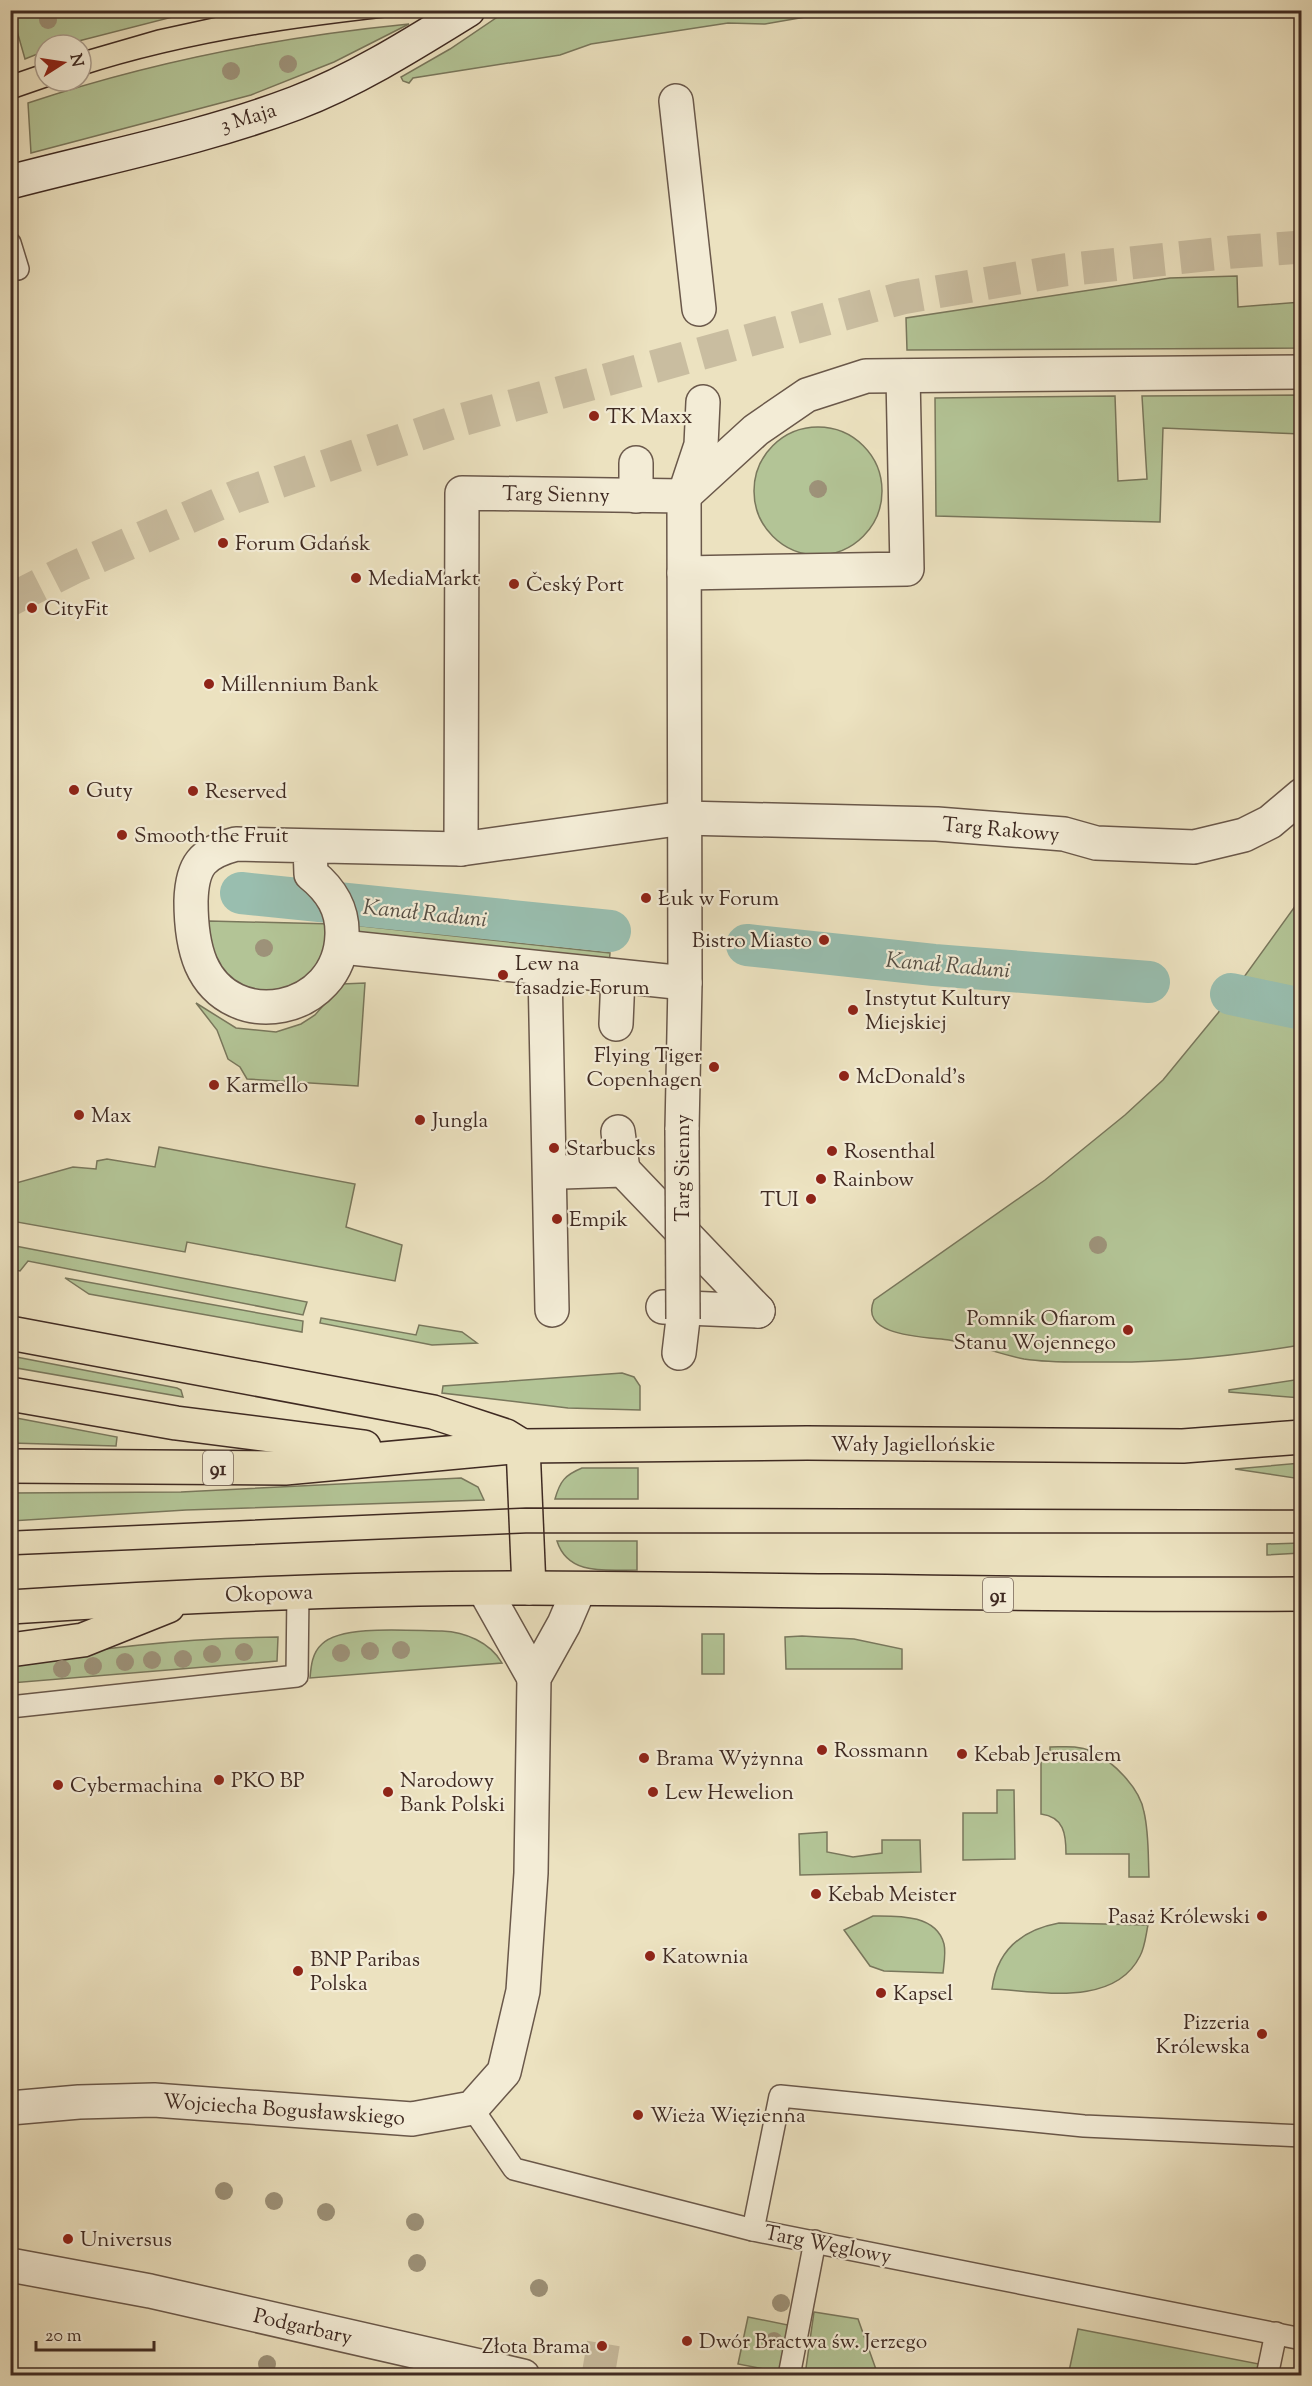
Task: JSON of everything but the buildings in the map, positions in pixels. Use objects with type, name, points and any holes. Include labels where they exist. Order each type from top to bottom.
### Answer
[{"type":"main road","points":[[10,1333],[433,1412],[506,1436],[524,1446],[529,1588]]},
{"type":"main road","points":[[10,1394],[176,1423],[425,1455]]},
{"type":"main road","name":"Wały Jagiellońskie","points":[[524,1446],[807,1443],[1183,1446],[1302,1437]]},
{"type":"main road","name":"91","points":[[10,1466],[285,1468],[524,1446]]},
{"type":"main road","name":"91","points":[[529,1588],[1017,1595],[1302,1594]]},
{"type":"main road","name":"Okopowa","points":[[10,1607],[298,1592],[529,1588]]},
{"type":"main road","points":[[10,1650],[83,1641],[191,1596]]},
{"type":"street","name":"3 Maja","points":[[10,182],[200,132],[296,103],[387,59],[468,10]]},
{"type":"street","points":[[676,101],[699,309]]},
{"type":"street","points":[[684,496],[756,430],[807,395],[866,376],[1302,372]]},
{"type":"street","points":[[684,573],[907,568],[903,376]]},
{"type":"street","points":[[684,496],[701,445],[703,402]]},
{"type":"street","points":[[636,463],[636,496]]},
{"type":"street","name":"Targ Sienny","points":[[461,849],[462,492],[684,496],[685,983],[682,1130],[673,1313],[679,1353]]},
{"type":"street","name":"Targ Rakowy","points":[[684,818],[937,824],[1064,834],[1096,843],[1194,847],[1244,835],[1270,822],[1302,795]]},
{"type":"street","points":[[310,860],[337,903],[342,936],[335,969],[320,988],[300,1001],[278,1007],[255,1006],[233,999],[214,984],[201,964],[191,919],[191,889],[197,867],[214,850],[236,844],[310,860],[461,849],[684,818]]},
{"type":"street","points":[[342,936],[545,970],[685,983]]},
{"type":"street","points":[[545,970],[555,1295]]},
{"type":"street","points":[[616,1024],[618,977]]},
{"type":"street","points":[[618,1132],[623,1170],[758,1311],[673,1313]]},
{"type":"street","points":[[562,1172],[623,1170]]},
{"type":"street","points":[[484,1589],[534,1678]]},
{"type":"street","points":[[472,2108],[504,2072],[523,1991],[531,1873],[534,1678],[564,1624],[579,1589]]},
{"type":"street","name":"Wojciecha Bogusławskiego","points":[[10,2108],[79,2102],[154,2100],[412,2119],[472,2108]]},
{"type":"street","name":"Podgarbary","points":[[10,2265],[150,2291],[523,2376]]},
{"type":"lane","points":[[10,243],[18,269]]},
{"type":"lane","points":[[10,1707],[297,1676],[298,1592]]},
{"type":"lane","name":"Targ Węglowy","points":[[1302,2136],[1084,2126],[780,2096],[753,2230],[1302,2339]]},
{"type":"lane","points":[[472,2108],[514,2169],[753,2230]]},
{"type":"lane","points":[[789,2376],[815,2241]]},
{"type":"lane","points":[[1267,2376],[1276,2333]]},
{"type":"green space","points":[[11,10],[196,10],[93,37],[93,33],[33,33],[33,56],[25,59]]},
{"type":"green space","points":[[543,11],[840,11],[765,24],[728,23],[591,44],[560,55],[413,78],[409,83],[403,81],[401,77],[450,49],[499,16]]},
{"type":"green space","points":[[409,24],[334,62],[251,95],[31,153],[28,103],[59,93],[93,93],[93,83],[169,63],[264,44]]},
{"type":"green space","points":[[1237,276],[1238,307],[1301,302],[1301,348],[907,350],[906,318],[1170,278]]},
{"type":"green space","points":[[1301,395],[1301,434],[1163,428],[1160,522],[936,516],[935,398],[1115,396],[1118,481],[1147,479],[1142,396]]},
{"type":"green space","points":[[818,427],[842,432],[863,446],[877,467],[882,491],[877,515],[863,536],[842,550],[818,555],[794,550],[773,536],[759,515],[754,491],[759,467],[773,446],[794,432]]},
{"type":"green space","points":[[1301,898],[1301,1345],[1177,1360],[1053,1362],[1024,1359],[949,1340],[897,1333],[876,1321],[872,1312],[874,1300],[1045,1180],[1125,1115],[1163,1080],[1218,1013]]},
{"type":"green space","points":[[209,921],[333,924],[325,954],[309,975],[289,988],[266,992],[245,987],[226,974],[213,952]]},
{"type":"green space","points":[[353,925],[610,953],[609,965],[354,938]]},
{"type":"green space","points":[[365,983],[358,1086],[247,1079],[240,1067],[228,1059],[217,1030],[196,1003],[236,1028],[276,1032],[301,1024],[315,1015],[342,984]]},
{"type":"green space","points":[[159,1147],[355,1184],[346,1227],[402,1245],[395,1281],[187,1242],[185,1252],[11,1221],[16,1183],[73,1167],[96,1169],[97,1161],[107,1159],[155,1167]]},
{"type":"green space","points":[[10,1245],[307,1302],[303,1315],[28,1261],[20,1271],[11,1269]]},
{"type":"green space","points":[[65,1278],[303,1321],[302,1332],[89,1294]]},
{"type":"green space","points":[[321,1318],[416,1335],[419,1325],[462,1332],[477,1343],[432,1345],[320,1323]]},
{"type":"green space","points":[[11,1356],[177,1388],[181,1390],[183,1397],[11,1367]]},
{"type":"green space","points":[[622,1373],[634,1377],[640,1386],[640,1410],[568,1408],[442,1393],[443,1386]]},
{"type":"green space","points":[[1301,1379],[1301,1398],[1229,1392],[1229,1390]]},
{"type":"green space","points":[[11,1417],[117,1437],[116,1446],[11,1443]]},
{"type":"green space","points":[[1301,1463],[1301,1479],[1235,1469]]},
{"type":"green space","points":[[582,1468],[638,1468],[638,1499],[555,1499],[564,1479]]},
{"type":"green space","points":[[461,1478],[478,1487],[484,1500],[186,1510],[11,1521],[11,1493],[181,1492]]},
{"type":"green space","points":[[557,1541],[637,1541],[637,1570],[601,1570],[579,1566],[562,1552]]},
{"type":"green space","points":[[1301,1543],[1301,1553],[1267,1555],[1267,1544]]},
{"type":"green space","points":[[361,1631],[459,1633],[484,1644],[502,1663],[310,1678],[316,1651],[332,1638]]},
{"type":"green space","points":[[702,1634],[724,1634],[724,1674],[702,1674]]},
{"type":"green space","points":[[278,1637],[277,1661],[11,1683],[11,1664],[44,1658],[110,1648]]},
{"type":"green space","points":[[785,1637],[854,1639],[902,1649],[902,1669],[786,1669]]},
{"type":"green space","points":[[1050,1747],[1076,1747],[1091,1751],[1108,1761],[1131,1785],[1141,1803],[1146,1820],[1149,1877],[1129,1877],[1129,1854],[1066,1854],[1064,1833],[1059,1823],[1041,1814],[1041,1760],[1050,1759]]},
{"type":"green space","points":[[997,1790],[1014,1790],[1015,1859],[963,1860],[963,1813],[997,1813]]},
{"type":"green space","points":[[827,1832],[827,1852],[853,1857],[882,1853],[882,1840],[920,1840],[921,1872],[800,1875],[799,1834]]},
{"type":"green space","points":[[873,1916],[904,1917],[933,1927],[940,1934],[944,1944],[943,1973],[884,1971],[870,1966],[844,1930]]},
{"type":"green space","points":[[1059,1923],[1148,1925],[1140,1956],[1128,1972],[1112,1983],[1094,1990],[1074,1993],[992,1989],[999,1963],[1013,1944],[1033,1931]]},
{"type":"green space","points":[[814,2312],[858,2319],[878,2375],[805,2375]]},
{"type":"green space","points":[[748,2317],[788,2325],[779,2372],[738,2364]]},
{"type":"green space","points":[[1078,2329],[1259,2364],[1256,2375],[1068,2376]]},
{"type":"waterway","name":"Kanał Raduni","points":[[241,893],[610,931]]},
{"type":"waterway","name":"Kanał Raduni","points":[[747,945],[934,965],[1149,982]]},
{"type":"waterway","name":"Kanał Raduni","points":[[1231,994],[1302,1009]]},
{"type":"tunnel","points":[[10,600],[73,568],[237,496],[461,420],[902,298],[1064,270],[1302,247]]},
{"type":"tunnel","points":[[598,2376],[605,2334]]},
{"type":"tram line","points":[[93,49],[157,30],[249,10]]},
{"type":"tram line","points":[[93,72],[126,62],[218,41],[311,26],[451,10]]},
{"type":"tram line","points":[[10,75],[33,67]]},
{"type":"tram line","points":[[10,100],[33,92]]},
{"type":"tram line","points":[[10,1531],[526,1508],[1302,1510]]},
{"type":"tram line","points":[[10,1555],[526,1533],[1302,1533]]},
{"type":"place","name":"TK Maxx","points":[[594,416]]},
{"type":"place","name":"Forum Gdańsk","points":[[223,543]]},
{"type":"place","name":"MediaMarkt","points":[[356,578]]},
{"type":"place","name":"Český Port","points":[[514,584]]},
{"type":"place","name":"CityFit","points":[[32,608]]},
{"type":"place","name":"Millennium Bank","points":[[209,684]]},
{"type":"place","name":"Guty","points":[[74,790]]},
{"type":"place","name":"Reserved","points":[[193,791]]},
{"type":"place","name":"Smooth the Fruit","points":[[122,835]]},
{"type":"place","name":"Łuk w Forum","points":[[646,898]]},
{"type":"place","name":"Bistro Miasto","points":[[824,940]]},
{"type":"place","name":"Lew na fasadzie Forum","points":[[503,975]]},
{"type":"place","name":"Instytut Kultury Miejskiej","points":[[853,1010]]},
{"type":"place","name":"Flying Tiger Copenhagen","points":[[714,1067]]},
{"type":"place","name":"McDonald's","points":[[844,1076]]},
{"type":"place","name":"Karmello","points":[[214,1085]]},
{"type":"place","name":"Max","points":[[79,1115]]},
{"type":"place","name":"Jungla","points":[[420,1120]]},
{"type":"place","name":"Starbucks","points":[[554,1148]]},
{"type":"place","name":"Rosenthal","points":[[832,1151]]},
{"type":"place","name":"Rainbow","points":[[821,1179]]},
{"type":"place","name":"TUI","points":[[811,1199]]},
{"type":"place","name":"Empik","points":[[557,1219]]},
{"type":"place","name":"Pomnik Ofiarom Stanu Wojennego","points":[[1128,1330]]},
{"type":"place","name":"Rossmann","points":[[822,1750]]},
{"type":"place","name":"Kebab Jerusalem","points":[[962,1754]]},
{"type":"place","name":"Brama Wyżynna","points":[[644,1758]]},
{"type":"place","name":"PKO BP","points":[[219,1780]]},
{"type":"place","name":"Cybermachina","points":[[58,1785]]},
{"type":"place","name":"Narodowy Bank Polski","points":[[388,1792]]},
{"type":"place","name":"Lew Hewelion","points":[[653,1792]]},
{"type":"place","name":"Kebab Meister","points":[[816,1894]]},
{"type":"place","name":"Pasaż Królewski","points":[[1262,1916]]},
{"type":"place","name":"Katownia","points":[[650,1956]]},
{"type":"place","name":"BNP Paribas Polska","points":[[298,1971]]},
{"type":"place","name":"Kapsel","points":[[881,1993]]},
{"type":"place","name":"Pizzeria Królewska","points":[[1262,2034]]},
{"type":"place","name":"Wieża Więzienna","points":[[638,2115]]},
{"type":"place","name":"Universus","points":[[68,2239]]},
{"type":"place","name":"Dwór Bractwa św. Jerzego","points":[[687,2341]]},
{"type":"place","name":"Złota Brama","points":[[602,2346]]}]
